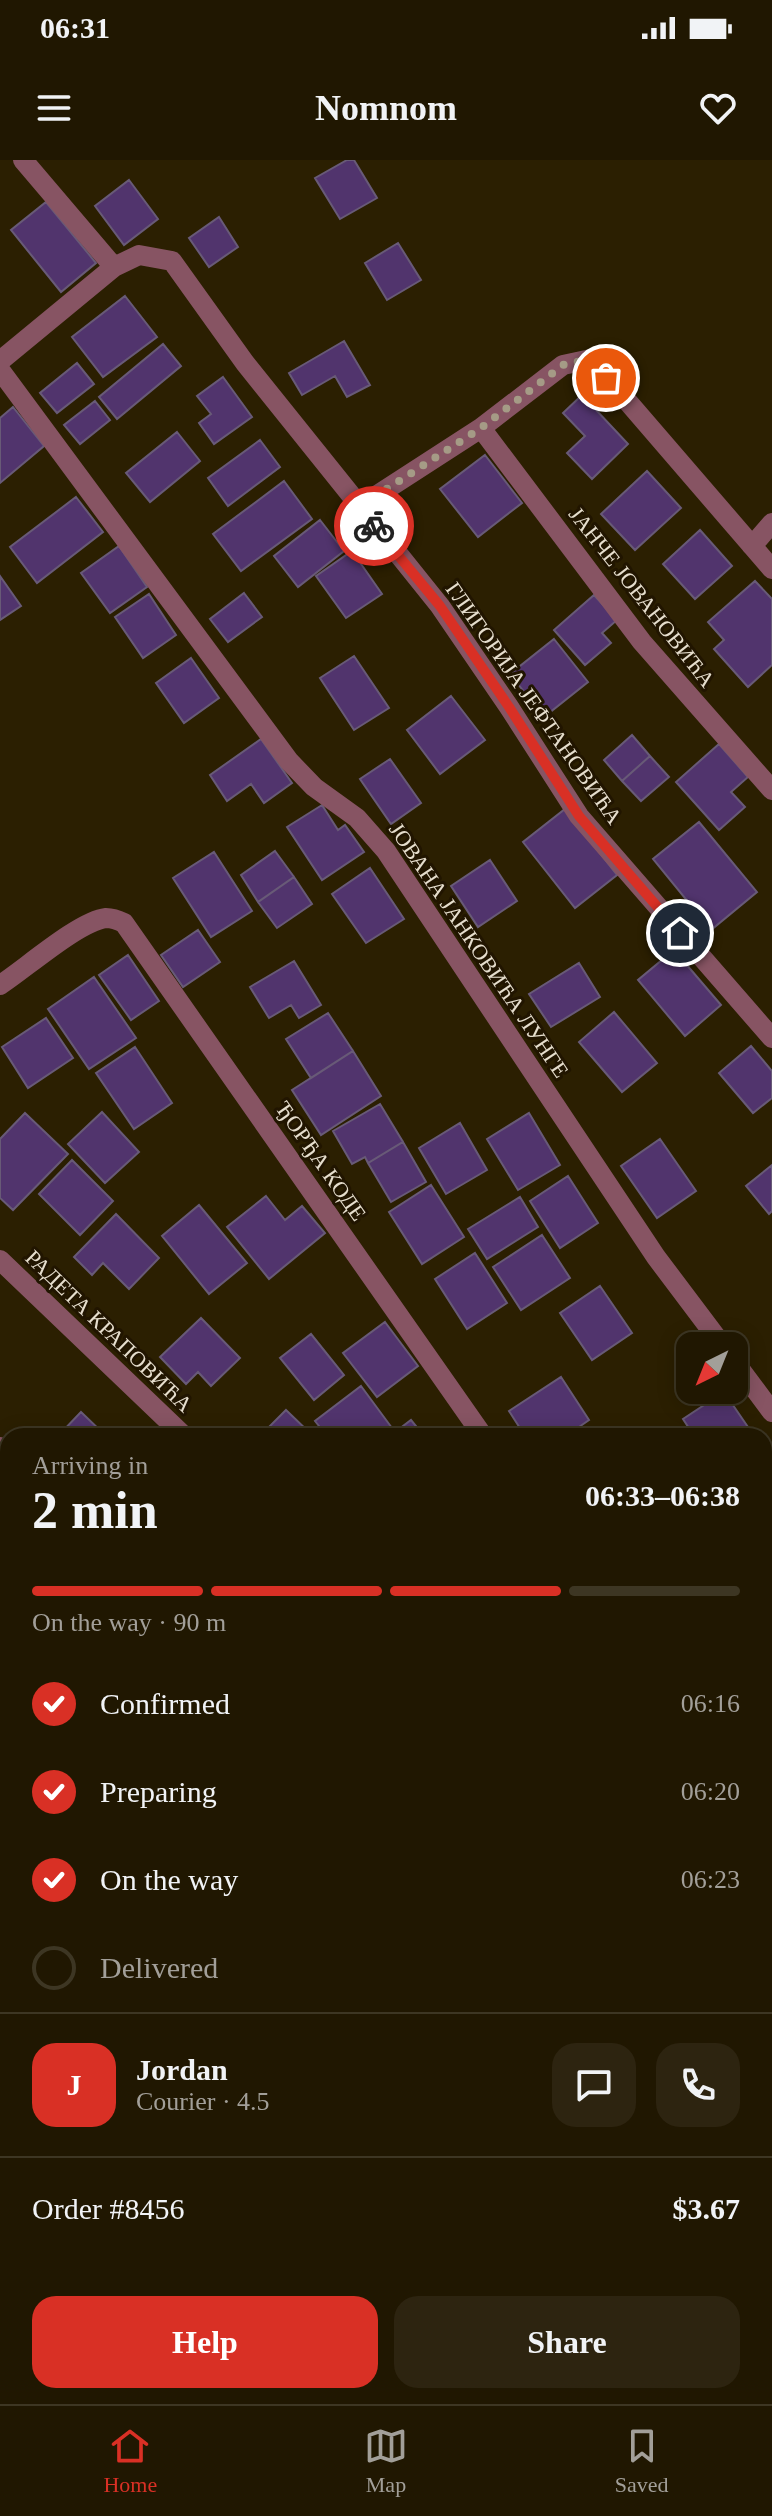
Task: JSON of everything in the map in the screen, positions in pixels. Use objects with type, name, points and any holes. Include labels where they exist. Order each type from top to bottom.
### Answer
[{"type":"street","points":[[0,361],[114,267],[23,160]]},
{"type":"street","name":"ГЛИГОРИЈА ЈЕФТАНОВИЋА","points":[[114,267],[139,255],[172,261],[245,363],[440,606],[579,816],[772,1038]]},
{"type":"street","points":[[359,507],[481,428],[563,365],[591,359],[772,569]]},
{"type":"street","name":"ЈОВАНА ЈАНКОВИЋА ЛУНГЕ","points":[[0,370],[289,761],[314,787],[357,818],[386,851],[656,1257],[712,1332]]},
{"type":"street","name":"ЈАНЧЕ ЈОВАНОВИЋА","points":[[481,428],[642,642],[772,790]]},
{"type":"street","points":[[752,546],[772,523]]},
{"type":"street","name":"ЂОРЂА КОДЕ","points":[[0,985],[76,932],[104,918],[124,923],[477,1428]]},
{"type":"street","name":"РАДЕТА КРАПОВИЋА","points":[[0,1260],[176,1428]]},
{"type":"street","points":[[748,1380],[772,1412]]},
{"type":"building","points":[[347,160],[354,160],[377,198],[340,219],[315,178]]},
{"type":"building","points":[[129,180],[158,219],[124,245],[95,206]]},
{"type":"building","points":[[46,202],[96,263],[61,292],[11,230]]},
{"type":"building","points":[[219,217],[238,247],[209,267],[189,238]]},
{"type":"building","points":[[398,243],[421,280],[387,300],[365,263]]},
{"type":"building","points":[[125,296],[157,337],[103,377],[72,337]]},
{"type":"building","points":[[344,341],[370,385],[347,397],[335,376],[302,395],[289,373]]},
{"type":"building","points":[[163,344],[181,366],[117,419],[99,397]]},
{"type":"building","points":[[77,363],[94,384],[57,413],[40,393]]},
{"type":"building","points":[[223,377],[252,417],[214,444],[199,423],[211,414],[197,396]]},
{"type":"building","points":[[582,395],[628,444],[592,479],[567,453],[585,436],[563,413]]},
{"type":"building","points":[[95,401],[110,420],[80,444],[64,425]]},
{"type":"building","points":[[13,407],[44,446],[0,483],[0,418]]},
{"type":"building","points":[[177,432],[200,461],[150,502],[126,473]]},
{"type":"building","points":[[260,440],[280,467],[228,506],[208,478]]},
{"type":"building","points":[[485,455],[522,503],[478,537],[440,489]]},
{"type":"building","points":[[647,471],[681,508],[635,550],[601,514]]},
{"type":"building","points":[[284,481],[312,519],[241,571],[213,534]]},
{"type":"building","points":[[76,497],[103,532],[37,583],[10,547]]},
{"type":"building","points":[[320,520],[344,551],[298,587],[274,556]]},
{"type":"building","points":[[700,530],[732,566],[695,599],[663,564]]},
{"type":"building","points":[[119,546],[147,587],[110,613],[81,573]]},
{"type":"building","points":[[352,551],[382,594],[346,618],[316,576]]},
{"type":"building","points":[[0,576],[21,606],[0,620]]},
{"type":"building","points":[[755,581],[772,599],[772,665],[748,687],[714,649],[724,640],[708,622]]},
{"type":"building","points":[[244,593],[262,617],[228,642],[210,619]]},
{"type":"building","points":[[149,594],[176,635],[143,658],[115,617]]},
{"type":"building","points":[[594,595],[617,620],[602,633],[611,643],[585,665],[554,630]]},
{"type":"building","points":[[554,639],[588,682],[544,717],[510,674]]},
{"type":"building","points":[[354,656],[389,708],[354,730],[320,678]]},
{"type":"building","points":[[191,658],[219,698],[184,723],[156,683]]},
{"type":"building","points":[[451,696],[485,740],[440,774],[407,730]]},
{"type":"building","points":[[632,735],[650,756],[622,781],[604,760]]},
{"type":"building","points":[[261,739],[292,783],[264,803],[251,784],[227,801],[210,775]]},
{"type":"building","points":[[719,744],[748,777],[731,792],[745,807],[719,830],[676,782]]},
{"type":"building","points":[[650,756],[669,777],[641,801],[622,781]]},
{"type":"building","points":[[390,759],[421,803],[391,824],[360,779]]},
{"type":"building","points":[[322,805],[338,830],[345,825],[364,852],[322,880],[287,827]]},
{"type":"building","points":[[565,809],[617,875],[575,908],[523,842]]},
{"type":"building","points":[[699,822],[757,892],[711,930],[653,859]]},
{"type":"building","points":[[275,851],[294,877],[258,902],[241,875]]},
{"type":"building","points":[[214,852],[252,911],[211,937],[173,878]]},
{"type":"building","points":[[490,860],[517,901],[478,927],[451,886]]},
{"type":"building","points":[[370,868],[404,919],[366,943],[332,894]]},
{"type":"building","points":[[294,877],[312,904],[277,928],[258,902]]},
{"type":"building","points":[[198,930],[220,962],[183,987],[161,955]]},
{"type":"building","points":[[674,950],[721,1005],[685,1036],[638,980]]},
{"type":"building","points":[[128,955],[159,1001],[131,1020],[99,975]]},
{"type":"building","points":[[294,961],[321,1005],[299,1018],[291,1005],[269,1018],[250,987]]},
{"type":"building","points":[[579,963],[600,997],[551,1027],[529,994]]},
{"type":"building","points":[[94,977],[136,1038],[89,1069],[48,1009]]},
{"type":"building","points":[[614,1012],[657,1063],[622,1092],[579,1042]]},
{"type":"building","points":[[328,1013],[353,1051],[311,1078],[286,1039]]},
{"type":"building","points":[[46,1018],[73,1058],[28,1088],[2,1047]]},
{"type":"building","points":[[751,1046],[772,1071],[772,1098],[753,1113],[719,1073]]},
{"type":"building","points":[[135,1047],[172,1103],[134,1129],[96,1073]]},
{"type":"building","points":[[353,1051],[381,1096],[321,1135],[292,1090]]},
{"type":"building","points":[[380,1104],[403,1142],[368,1163],[365,1157],[352,1164],[333,1131]]},
{"type":"building","points":[[102,1112],[139,1152],[105,1183],[68,1144]]},
{"type":"building","points":[[25,1113],[68,1154],[13,1210],[0,1198],[0,1139]]},
{"type":"building","points":[[529,1113],[560,1165],[518,1190],[487,1139]]},
{"type":"building","points":[[460,1123],[487,1170],[446,1194],[419,1148]]},
{"type":"building","points":[[660,1139],[696,1191],[657,1218],[621,1166]]},
{"type":"building","points":[[403,1142],[426,1182],[391,1202],[368,1163]]},
{"type":"building","points":[[72,1160],[113,1201],[80,1235],[39,1194]]},
{"type":"building","points":[[772,1165],[772,1211],[769,1214],[746,1186]]},
{"type":"building","points":[[568,1176],[598,1223],[560,1248],[530,1201]]},
{"type":"building","points":[[431,1185],[464,1237],[422,1264],[389,1212]]},
{"type":"building","points":[[266,1196],[285,1220],[302,1206],[325,1233],[269,1279],[227,1227]]},
{"type":"building","points":[[520,1197],[538,1227],[487,1259],[468,1229]]},
{"type":"building","points":[[199,1205],[247,1263],[209,1294],[162,1236]]},
{"type":"building","points":[[116,1214],[159,1258],[129,1289],[103,1263],[92,1275],[74,1257]]},
{"type":"building","points":[[542,1235],[570,1278],[521,1310],[493,1267]]},
{"type":"building","points":[[475,1253],[507,1303],[467,1329],[435,1279]]},
{"type":"building","points":[[600,1286],[632,1333],[592,1360],[560,1313]]},
{"type":"building","points":[[201,1318],[240,1358],[211,1386],[198,1372],[186,1384],[160,1357]]},
{"type":"building","points":[[385,1322],[418,1366],[377,1397],[343,1353]]},
{"type":"building","points":[[311,1334],[344,1375],[314,1400],[280,1358]]},
{"type":"building","points":[[561,1377],[589,1420],[578,1428],[520,1428],[509,1411]]},
{"type":"building","points":[[361,1386],[392,1428],[321,1428],[315,1421]]},
{"type":"building","points":[[706,1404],[732,1404],[749,1428],[689,1428],[683,1419]]},
{"type":"building","points":[[286,1410],[305,1428],[268,1428]]},
{"type":"building","points":[[81,1412],[98,1428],[66,1428]]},
{"type":"building","points":[[411,1420],[418,1428],[400,1428]]},
{"type":"way so far","points":[[374,526],[359,507],[481,428],[563,365],[591,359],[606,378]]},
{"type":"route","points":[[374,526],[440,606],[579,816],[680,933]]}]
